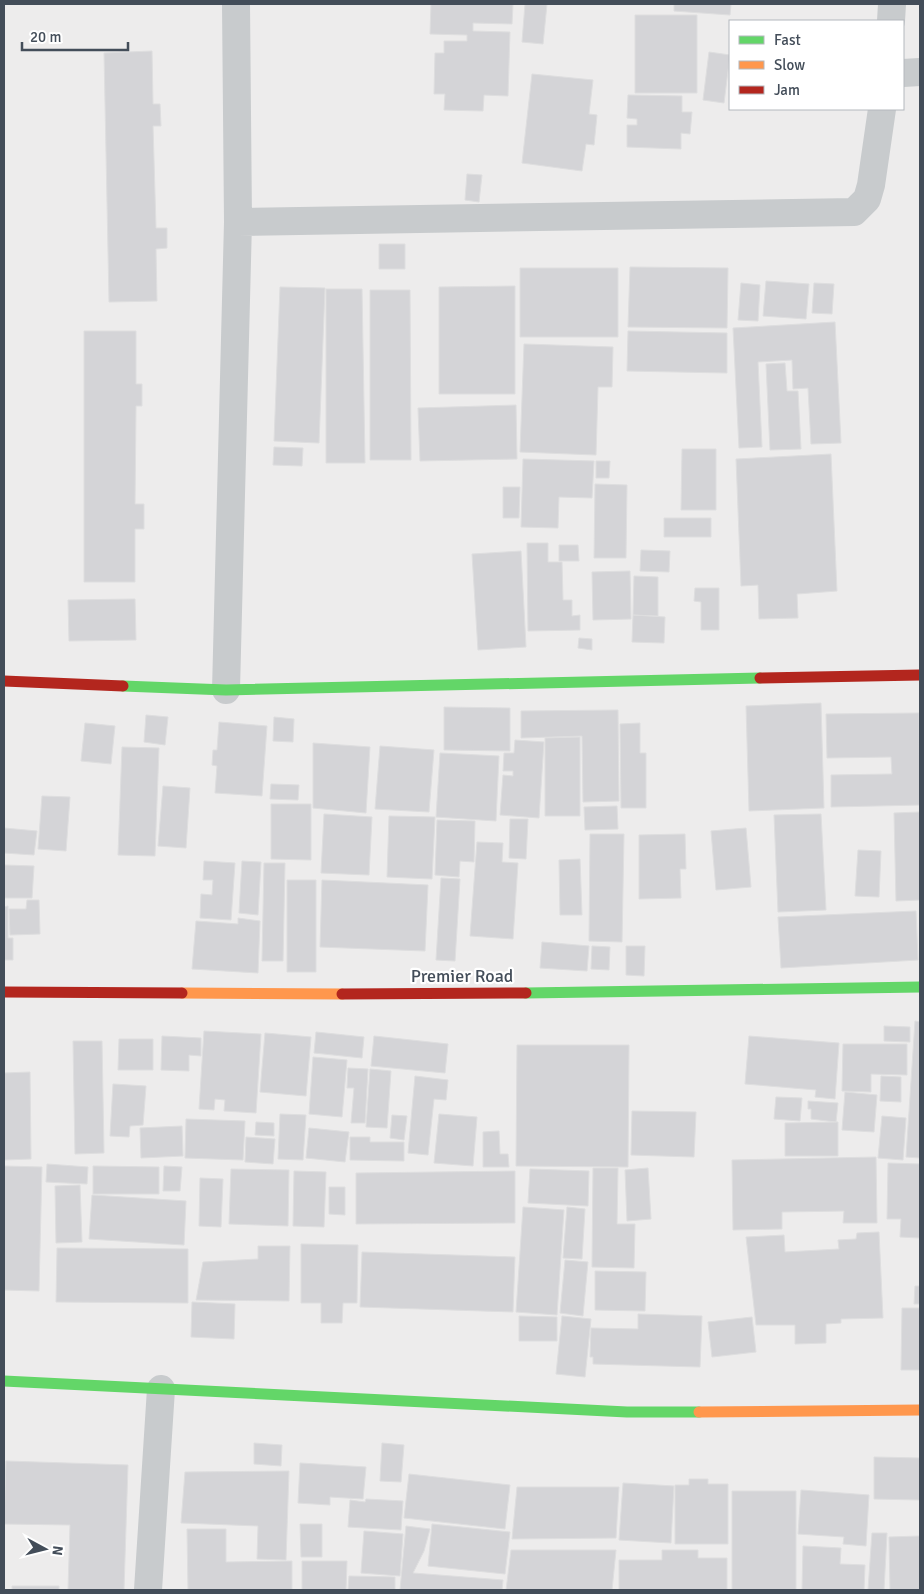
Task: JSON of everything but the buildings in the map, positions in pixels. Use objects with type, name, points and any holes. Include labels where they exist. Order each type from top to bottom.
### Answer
[{"type":"street","points":[[226,690],[238,222],[236,4]]},
{"type":"street","points":[[891,20],[892,4]]},
{"type":"street","points":[[904,73],[920,72]]},
{"type":"street","points":[[238,222],[854,212],[866,199],[871,185],[882,110]]},
{"type":"street","points":[[4,681],[226,690],[920,675]]},
{"type":"street","name":"Premier Road","points":[[4,992],[454,994],[920,986]]},
{"type":"street","points":[[4,1381],[628,1412],[920,1410]]},
{"type":"street","points":[[148,1590],[161,1389]]},
{"type":"traffic: fast","points":[[123,686],[226,690],[760,678]]},
{"type":"traffic: fast","points":[[526,993],[920,987]]},
{"type":"traffic: fast","points":[[4,1381],[627,1412],[699,1412]]},
{"type":"traffic: slow","points":[[182,993],[342,994]]},
{"type":"traffic: slow","points":[[699,1412],[920,1410]]},
{"type":"traffic: jam","points":[[760,678],[920,675]]},
{"type":"traffic: jam","points":[[4,681],[123,686]]},
{"type":"traffic: jam","points":[[4,992],[182,993]]},
{"type":"traffic: jam","points":[[342,994],[526,993]]}]
